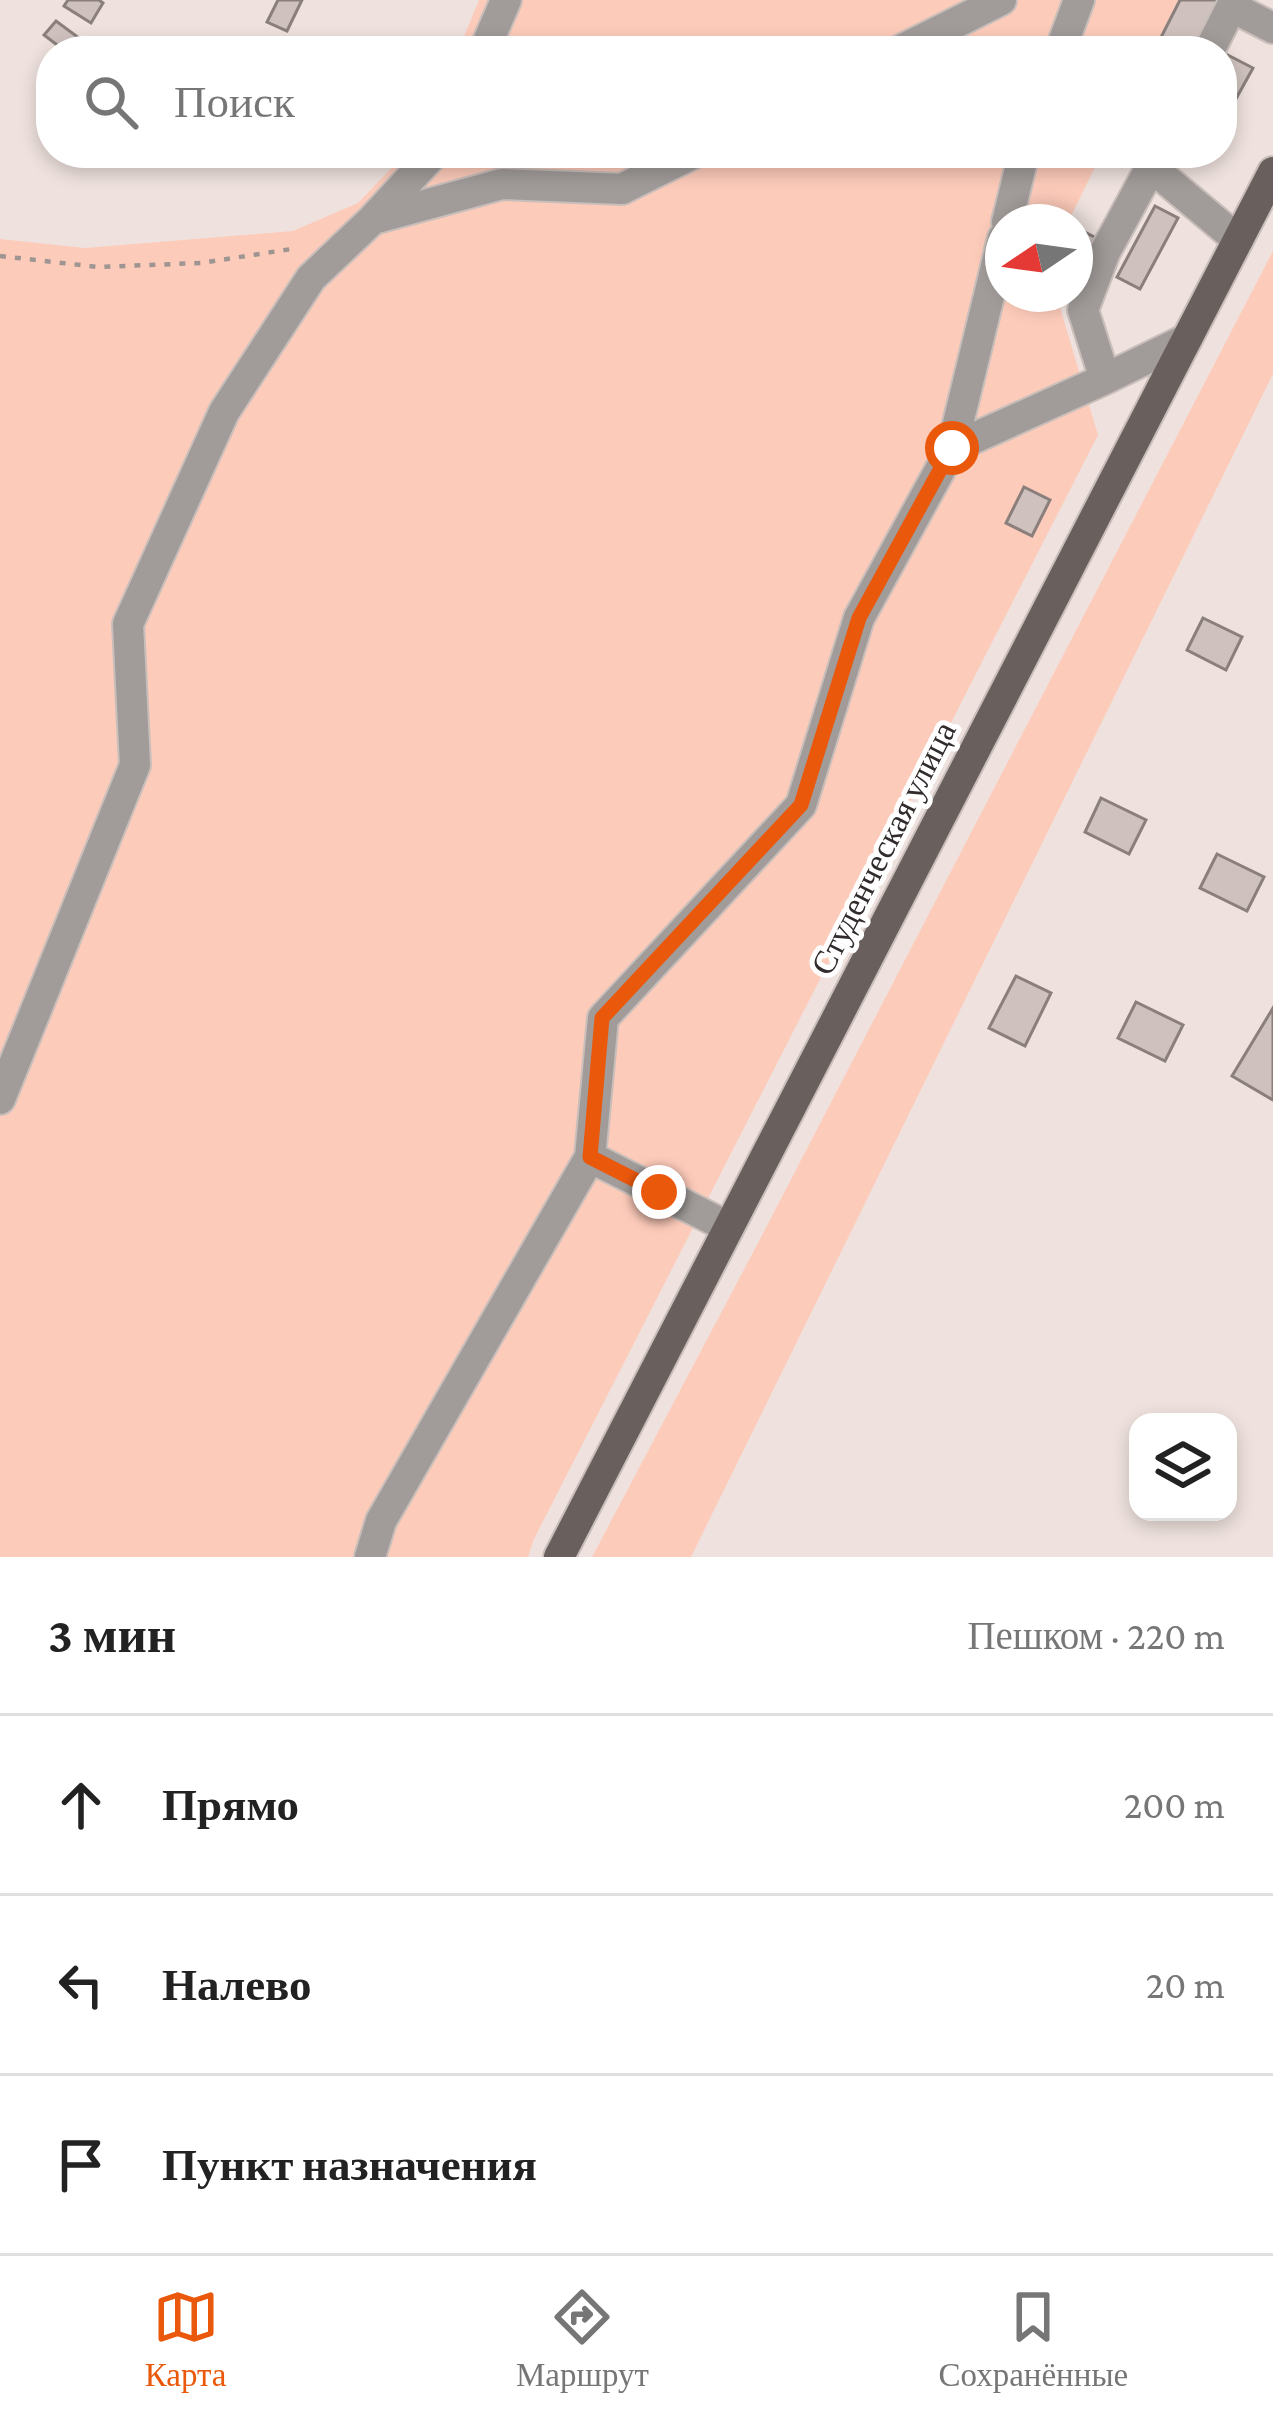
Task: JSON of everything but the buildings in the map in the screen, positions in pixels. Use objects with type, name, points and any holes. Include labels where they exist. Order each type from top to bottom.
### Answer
[{"type":"main road","name":"Студенческая улица","points":[[559,1557],[1187,338],[1269,192]]},
{"type":"lane","points":[[490,36],[506,0]]},
{"type":"lane","points":[[929,36],[1001,0]]},
{"type":"lane","points":[[1066,36],[1079,0]]},
{"type":"lane","points":[[1218,36],[1234,3],[1273,28]]},
{"type":"lane","points":[[0,1099],[135,765],[128,624],[224,412],[311,278],[420,168]]},
{"type":"lane","points":[[373,219],[502,184],[622,189],[664,168]]},
{"type":"lane","points":[[1011,204],[1020,168]]},
{"type":"lane","points":[[1105,380],[1083,310],[1105,252],[1150,168]]},
{"type":"lane","points":[[1162,168],[1238,240]]},
{"type":"lane","points":[[370,1557],[381,1521],[590,1157],[602,1018],[801,805],[859,618],[952,448],[985,312]]},
{"type":"lane","points":[[952,448],[1187,338]]},
{"type":"lane","points":[[590,1157],[728,1227]]},
{"type":"path","points":[[0,256],[98,267],[201,263],[305,247]]},
{"type":"shaded area","points":[[479,0],[1178,0],[1160,36],[464,36]]},
{"type":"shaded area","points":[[392,168],[1095,168],[1077,204],[985,204],[985,312],[1061,312],[1098,435],[528,1557],[0,1557],[0,239],[85,248],[293,231],[358,203]]},
{"type":"shaded area","points":[[1273,251],[1273,374],[691,1557],[592,1557],[758,1243]]},
{"type":"route","points":[[659,1192],[590,1157],[602,1018],[801,805],[859,618],[952,448]]}]
